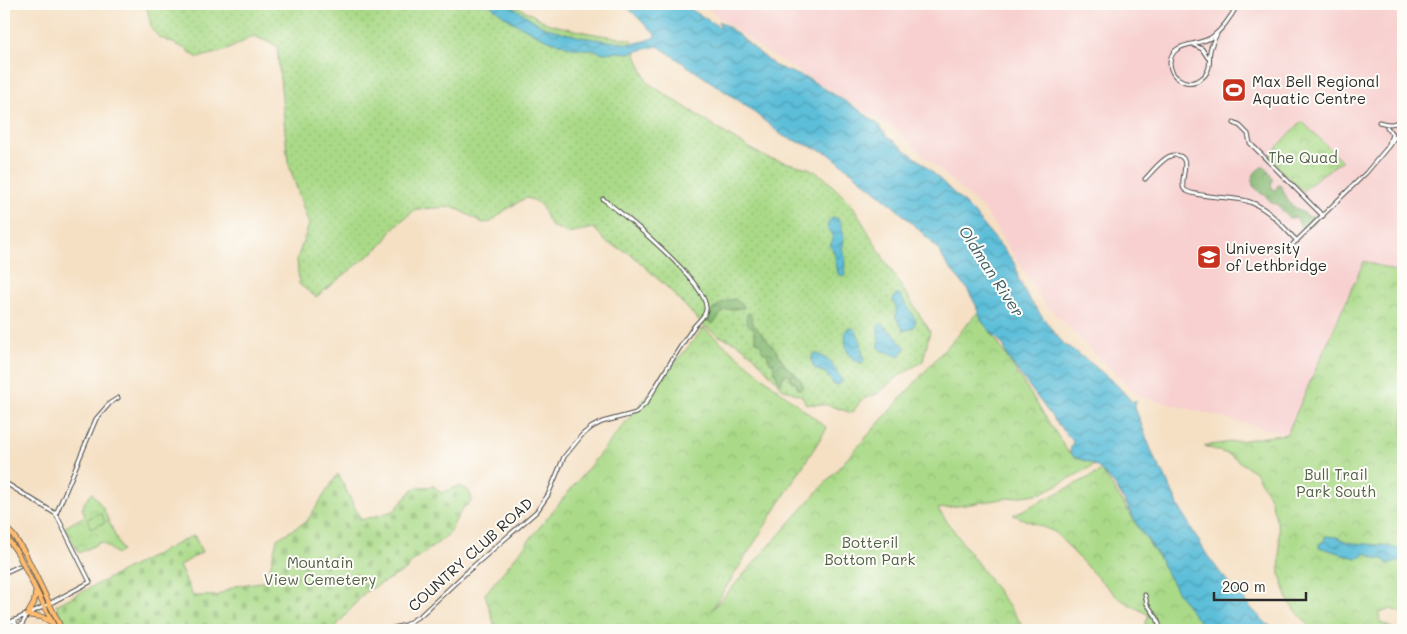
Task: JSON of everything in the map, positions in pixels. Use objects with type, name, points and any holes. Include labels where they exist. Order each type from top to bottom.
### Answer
[{"type":"main road","points":[[4,526],[13,535],[25,553],[56,630]]},
{"type":"main road","points":[[4,534],[18,552],[36,589],[62,630]]},
{"type":"main road","points":[[36,589],[34,603],[27,615],[42,617],[53,624]]},
{"type":"street","points":[[1217,34],[1206,41],[1184,45],[1176,50],[1171,58],[1171,70],[1178,79],[1192,83],[1200,80],[1206,73],[1211,45],[1238,4]]},
{"type":"street","points":[[1188,44],[1193,44],[1202,49],[1209,60]]},
{"type":"street","points":[[1380,122],[1389,125],[1403,119]]},
{"type":"street","points":[[1234,123],[1248,134],[1250,143],[1323,216]]},
{"type":"street","points":[[1289,248],[1366,173],[1403,126]]},
{"type":"street","points":[[1387,127],[1392,134],[1387,148]]},
{"type":"street","points":[[1145,179],[1169,156],[1179,157],[1185,164],[1182,183],[1186,192],[1240,199],[1259,206],[1270,214],[1297,241]]},
{"type":"street","name":"COUNTRY CLUB ROAD","points":[[386,630],[405,625],[421,614],[537,511],[548,495],[564,457],[582,435],[602,422],[630,415],[640,410],[695,325],[704,315],[706,306],[703,298],[682,269],[638,226],[603,199]]},
{"type":"street","points":[[56,514],[96,419],[110,402],[118,398]]},
{"type":"street","points":[[4,482],[56,514],[90,582],[4,625]]},
{"type":"street","points":[[4,573],[19,566]]},
{"type":"street","points":[[1145,595],[1147,604],[1157,618],[1161,630]]},
{"type":"street","points":[[20,630],[27,615]]},
{"type":"street","points":[[14,620],[20,630]]},
{"type":"shaded area","name":"University of Lethbridge","points":[[701,4],[1403,4],[1403,376],[1287,434],[1138,396],[1045,304],[985,211],[895,129],[765,51]]},
{"type":"green space","points":[[146,4],[513,4],[549,24],[632,40],[648,83],[765,157],[817,172],[853,206],[930,331],[923,361],[899,376],[877,394],[862,399],[852,413],[828,405],[806,404],[802,396],[783,389],[754,356],[737,343],[719,336],[703,325],[669,289],[631,254],[606,242],[594,228],[567,233],[552,227],[543,208],[537,202],[525,198],[491,222],[483,223],[454,207],[416,209],[395,226],[382,245],[316,297],[299,284],[297,259],[309,225],[288,162],[277,46],[254,36],[227,50],[198,58],[184,48],[159,37],[152,30]]},
{"type":"green space","name":"The Quad","points":[[1303,122],[1342,161],[1317,178],[1303,191],[1267,158]]},
{"type":"green space","points":[[1262,167],[1266,167],[1273,180],[1271,185],[1273,189],[1276,190],[1278,185],[1281,186],[1290,204],[1310,217],[1315,215],[1317,218],[1312,224],[1300,226],[1297,218],[1289,218],[1278,204],[1273,203],[1253,186],[1252,180],[1254,175]]},
{"type":"green space","name":"Bull Trail Park South","points":[[1364,261],[1403,274],[1403,613],[1391,609],[1380,613],[1381,623],[1396,630],[1313,630],[1289,603],[1280,574],[1279,530],[1270,497],[1255,472],[1228,454],[1204,446],[1287,434]]},
{"type":"green space","points":[[735,299],[744,308],[726,310],[713,324],[705,319],[718,306],[726,301]]},
{"type":"green space","name":"Botteril Bottom Park","points":[[978,312],[1068,452],[1095,465],[1042,493],[938,509],[1026,630],[674,630],[678,627],[672,630],[496,630],[485,594],[704,328],[827,428],[711,611]]},
{"type":"green space","points":[[750,313],[753,324],[776,350],[785,365],[800,378],[803,386],[801,389],[798,389],[795,382],[790,380],[790,376],[787,374],[784,375],[781,383],[779,383],[773,365],[774,362],[770,363],[768,356],[761,349],[762,346],[756,341],[754,329],[747,323],[747,314]]},
{"type":"green space","points":[[1102,471],[1202,625],[1208,630],[1142,630],[1149,615],[1118,598],[1055,532],[1013,515]]},
{"type":"green space","name":"Mountain View Cemetery","points":[[338,474],[361,520],[394,511],[414,488],[434,486],[441,493],[459,486],[468,490],[471,502],[463,508],[447,536],[412,562],[406,570],[365,592],[333,630],[68,630],[56,605],[194,535],[202,552],[179,566],[193,596],[216,596],[235,586],[267,581],[277,539],[307,521]]},
{"type":"green space","points":[[92,493],[103,508],[122,551],[117,554],[101,542],[79,553],[65,527],[85,516],[82,508]]},
{"type":"green space","points":[[101,513],[105,522],[91,529],[87,519]]},
{"type":"water","name":"Oldman River","points":[[488,4],[508,4],[544,27],[580,37],[630,44],[655,37],[655,34],[624,4],[682,4],[721,28],[718,21],[729,27],[775,66],[809,79],[858,109],[878,124],[887,136],[924,164],[972,211],[1010,257],[1016,266],[1018,278],[1027,296],[1063,343],[1117,385],[1132,402],[1136,400],[1135,408],[1155,460],[1164,474],[1179,507],[1207,555],[1251,608],[1267,624],[1279,630],[1208,630],[1202,624],[1176,590],[1158,555],[1139,528],[1109,478],[1095,465],[1073,456],[1070,451],[1073,441],[1055,421],[1017,370],[1007,356],[1004,346],[983,323],[966,287],[947,265],[939,251],[931,241],[888,201],[828,153],[783,136],[745,105],[658,46],[629,53],[603,53],[573,48],[535,34],[511,21]]},
{"type":"water","points":[[834,217],[839,220],[844,234],[842,249],[845,255],[845,275],[843,276],[838,274],[834,252],[830,246],[833,240],[828,225]]},
{"type":"water","points":[[896,294],[901,296],[916,321],[913,328],[904,331],[896,318],[896,308],[893,300]]},
{"type":"water","points":[[882,324],[904,345],[905,349],[901,354],[895,355],[879,348],[878,327]]},
{"type":"water","points":[[853,328],[861,342],[864,359],[862,363],[852,359],[847,351],[845,341],[846,330]]},
{"type":"water","points":[[813,354],[818,354],[830,361],[842,380],[841,383],[834,385],[826,373],[815,369],[811,360]]},
{"type":"water","points":[[1325,536],[1337,537],[1347,542],[1389,546],[1402,550],[1403,561],[1387,564],[1383,559],[1378,559],[1366,553],[1362,557],[1356,558],[1319,547],[1319,544],[1325,540]]},
{"type":"place","name":"Max Bell Regional Aquatic Centre","points":[[1234,90]]},
{"type":"place","name":"University of Lethbridge","points":[[1209,257]]}]
